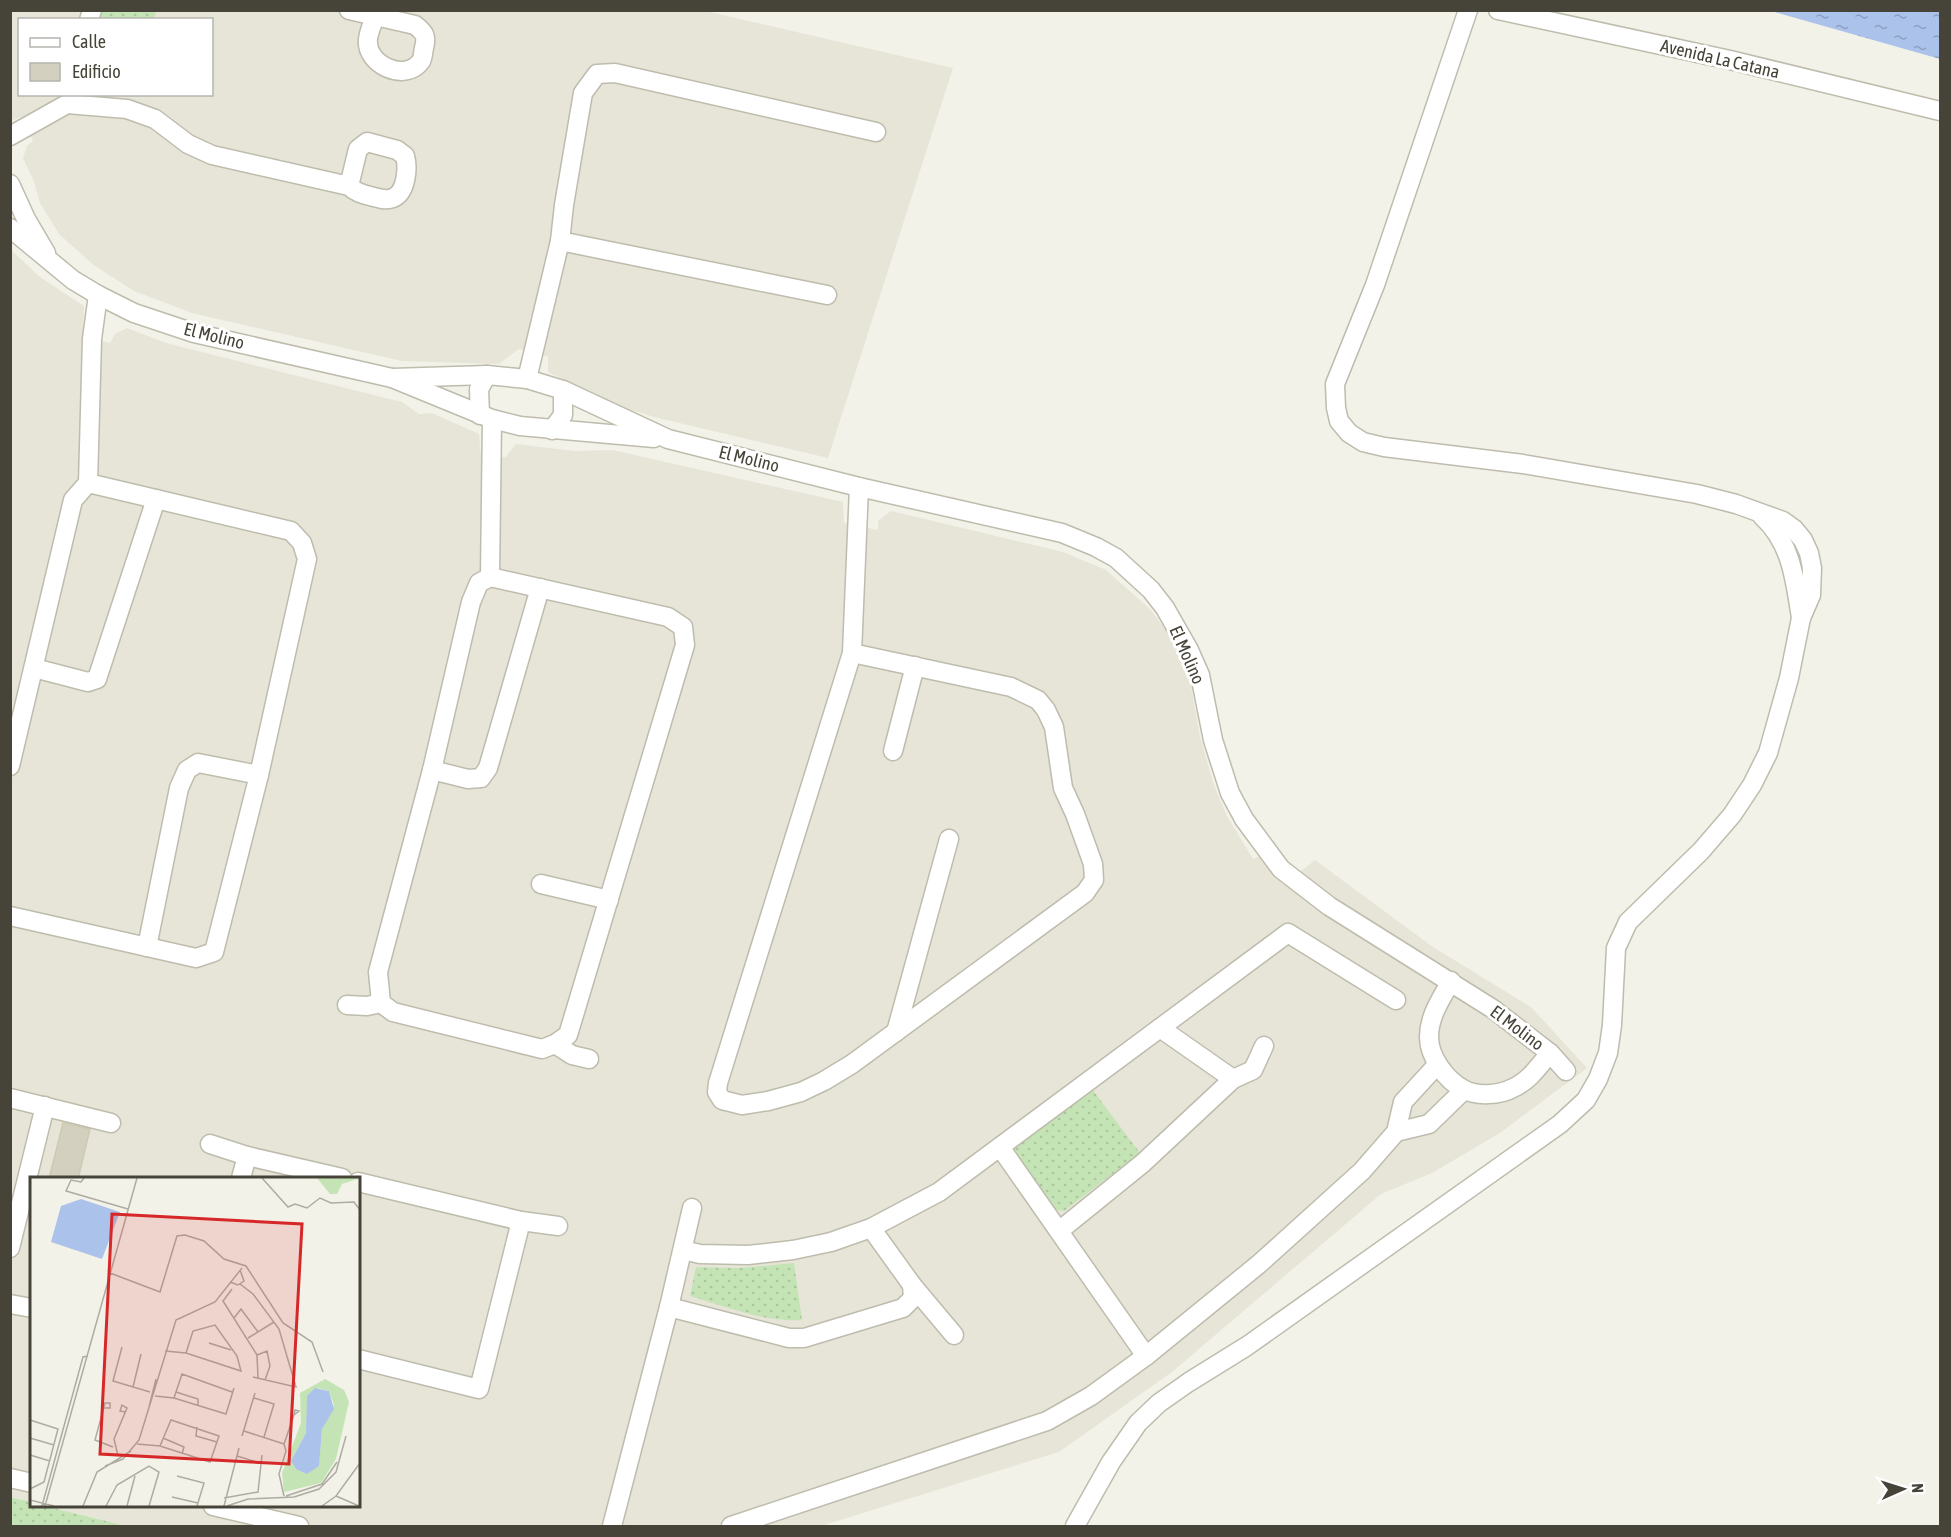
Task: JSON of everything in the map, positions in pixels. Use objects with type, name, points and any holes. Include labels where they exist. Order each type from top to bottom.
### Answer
[{"type":"street","points":[[349,10],[375,16]]},
{"type":"street","points":[[1076,1527],[1111,1462],[1138,1423],[1159,1403],[1247,1346],[1560,1124],[1586,1100],[1598,1079],[1608,1053],[1612,1025],[1616,948],[1628,922],[1701,851],[1732,815],[1752,785],[1771,743],[1789,678],[1801,618],[1794,573],[1779,536],[1770,523],[1756,511],[1697,494],[1602,477],[1523,464],[1384,447],[1363,442],[1348,433],[1339,421],[1335,384],[1375,285],[1468,10]]},
{"type":"street","name":"Avenida La Catana","points":[[1498,10],[1730,60],[1941,111]]},
{"type":"street","points":[[526,379],[561,241],[564,205],[583,93],[597,74],[615,73],[876,132]]},
{"type":"street","points":[[10,136],[68,99],[127,109],[155,119],[188,144],[212,155],[349,186]]},
{"type":"street","name":"El Molino","points":[[10,184],[26,219],[50,260]]},
{"type":"street","name":"El Molino","points":[[10,228],[73,280],[98,295],[134,313],[194,333],[392,378],[486,417],[520,426],[668,439],[859,487],[1062,533],[1096,547],[1128,567],[1166,608],[1200,675],[1220,766],[1230,793],[1258,840],[1281,869],[1329,906],[1493,1009],[1550,1053],[1566,1071]]},
{"type":"street","points":[[561,241],[827,295]]},
{"type":"street","points":[[10,766],[73,500],[88,483],[92,339],[98,295]]},
{"type":"street","points":[[487,375],[479,389],[486,417],[490,577]]},
{"type":"street","name":"El Molino","points":[[392,378],[487,375],[526,379],[563,390],[668,439]]},
{"type":"street","points":[[552,430],[563,415],[563,390]]},
{"type":"street","points":[[10,916],[196,958],[214,952],[259,775],[307,559],[302,543],[291,531],[88,483]]},
{"type":"street","points":[[852,653],[1011,687],[1038,700],[1054,727],[1063,788],[1093,864],[1094,880],[1084,893],[852,1064],[801,1092],[742,1105],[722,1100],[717,1092],[722,1072],[852,653],[859,487]]},
{"type":"street","points":[[34,668],[88,682],[98,679],[156,499]]},
{"type":"street","points":[[490,577],[668,617],[683,627],[685,645],[568,1035],[542,1049],[393,1012],[381,1003],[378,972],[432,770],[471,602],[479,583],[490,577]]},
{"type":"street","points":[[432,770],[468,779],[481,778],[488,768],[540,588]]},
{"type":"street","points":[[892,751],[915,666]]},
{"type":"street","points":[[147,947],[179,788],[187,770],[198,763],[259,775]]},
{"type":"street","points":[[896,1032],[949,839]]},
{"type":"street","points":[[541,884],[609,900]]},
{"type":"street","points":[[682,1250],[700,1254],[748,1255],[831,1242],[871,1228],[939,1192],[1288,933],[1396,1000]]},
{"type":"street","points":[[1450,981],[1430,1022],[1430,1048],[1437,1065],[1464,1090],[1484,1095],[1502,1093],[1514,1088],[1527,1079],[1550,1053]]},
{"type":"street","points":[[347,1005],[367,1006],[381,1003]]},
{"type":"street","points":[[1160,1028],[1233,1079]]},
{"type":"street","points":[[555,1044],[572,1054],[589,1059]]},
{"type":"street","points":[[1059,1231],[1143,1163],[1233,1079],[1253,1070],[1264,1046]]},
{"type":"street","points":[[731,1527],[1047,1421],[1091,1395],[1146,1356],[1276,1249],[1362,1171],[1396,1132],[1403,1102],[1437,1065]]},
{"type":"street","points":[[1396,1132],[1429,1124],[1464,1090]]},
{"type":"street","points":[[10,1098],[111,1123]]},
{"type":"street","points":[[10,1248],[45,1106]]},
{"type":"street","points":[[210,1144],[247,1156],[334,1177]]},
{"type":"street","points":[[1000,1147],[1146,1356]]},
{"type":"street","points":[[242,1177],[247,1156]]},
{"type":"street","points":[[360,1182],[521,1221],[558,1226]]},
{"type":"street","points":[[612,1527],[692,1208]]},
{"type":"street","points":[[360,1359],[479,1389],[521,1221]]},
{"type":"street","points":[[871,1228],[912,1285],[954,1335]]},
{"type":"street","points":[[669,1307],[789,1338],[804,1338],[903,1308],[913,1298],[912,1285]]},
{"type":"street","points":[[10,1304],[30,1308]]},
{"type":"street","points":[[10,1478],[30,1483]]},
{"type":"street","points":[[217,1507],[299,1527]]},
{"type":"shaded area","points":[[11,11],[705,11],[953,68],[828,458],[654,417],[617,406],[548,372],[548,357],[519,349],[499,364],[402,361],[192,313],[134,291],[95,266],[59,234],[40,203],[34,182],[23,158],[27,146],[33,141],[21,117],[11,121]]},
{"type":"shaded area","points":[[10,249],[40,277],[84,306],[83,337],[110,343],[115,334],[127,328],[166,343],[402,402],[419,414],[432,413],[479,434],[481,456],[506,457],[516,444],[574,451],[613,450],[843,502],[844,523],[878,530],[878,521],[891,511],[1063,552],[1106,570],[1150,609],[1173,639],[1190,681],[1200,737],[1214,785],[1227,816],[1253,859],[1259,856],[1284,885],[1315,860],[1433,947],[1531,1007],[1587,1068],[1500,1133],[1432,1173],[1381,1194],[1172,1372],[1059,1452],[821,1526],[126,1526],[49,1507],[360,1507],[360,1177],[30,1177],[30,1502],[11,1497]]},
{"type":"green space","points":[[98,11],[156,11],[154,18],[96,18]]},
{"type":"green space","points":[[1092,1089],[1140,1153],[1064,1211],[1055,1210],[1011,1151]]},
{"type":"green space","points":[[794,1263],[802,1320],[760,1316],[690,1296],[696,1267],[740,1268]]},
{"type":"green space","points":[[10,1497],[30,1502],[30,1507],[49,1507],[126,1526],[11,1526]]},
{"type":"water","points":[[1771,11],[1940,11],[1940,59]]},
{"type":"building","points":[[63,1123],[90,1129],[78,1177],[50,1177]]}]
